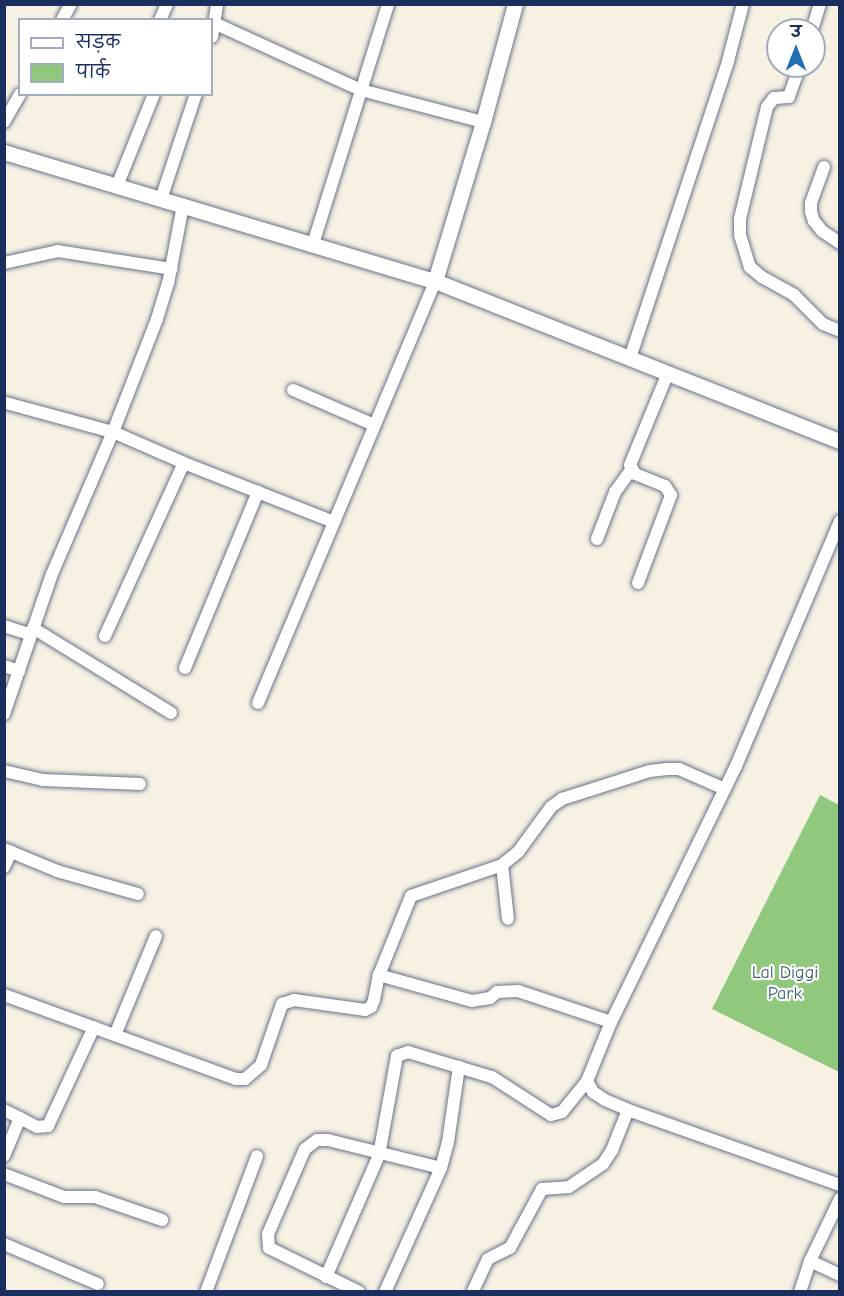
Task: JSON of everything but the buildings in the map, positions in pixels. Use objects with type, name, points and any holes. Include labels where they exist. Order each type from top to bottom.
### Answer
[{"type":"street","points":[[63,18],[70,4]]},
{"type":"street","points":[[161,18],[167,4]]},
{"type":"street","points":[[213,30],[217,4]]},
{"type":"street","points":[[313,244],[388,4]]},
{"type":"street","points":[[258,703],[435,281],[483,122],[515,4]]},
{"type":"street","points":[[630,357],[728,60],[743,4]]},
{"type":"street","points":[[214,23],[361,90],[483,122]]},
{"type":"street","points":[[796,78],[789,97],[774,98],[767,106],[740,219],[740,235],[750,267],[794,295],[823,324],[840,331]]},
{"type":"street","points":[[4,122],[19,96]]},
{"type":"street","points":[[117,186],[153,96]]},
{"type":"street","points":[[161,199],[195,96]]},
{"type":"street","points":[[4,152],[435,281],[840,441]]},
{"type":"street","points":[[824,167],[811,212],[814,221],[822,231],[840,243]]},
{"type":"street","points":[[4,714],[52,574],[113,432],[157,319],[172,269],[183,206]]},
{"type":"street","points":[[4,263],[58,251],[172,269]]},
{"type":"street","points":[[597,539],[615,492],[631,470],[632,458],[668,373]]},
{"type":"street","points":[[293,390],[374,425]]},
{"type":"street","points":[[6,403],[113,432],[184,463],[334,522]]},
{"type":"street","points":[[105,636],[184,463]]},
{"type":"street","points":[[631,470],[635,474],[665,486],[671,495],[638,583]]},
{"type":"street","points":[[185,668],[258,492]]},
{"type":"street","points":[[326,1277],[379,1155],[397,1056],[408,1052],[492,1077],[551,1116],[557,1116],[562,1112],[587,1081],[611,1022],[725,789],[840,521]]},
{"type":"street","points":[[4,626],[32,631],[171,713]]},
{"type":"street","points":[[4,666],[19,671]]},
{"type":"street","points":[[4,995],[236,1079],[245,1079],[261,1065],[282,1004],[294,1000],[365,1010],[371,1007],[379,975],[411,896],[502,864],[518,852],[551,807],[573,794],[650,771],[667,769],[690,773],[725,789]]},
{"type":"street","points":[[4,771],[43,780],[140,784]]},
{"type":"street","points":[[4,867],[8,850],[57,871],[138,894]]},
{"type":"street","points":[[502,864],[507,919]]},
{"type":"street","points":[[115,1035],[156,936]]},
{"type":"street","points":[[379,975],[472,1001],[490,998],[497,992],[518,991],[611,1022]]},
{"type":"street","points":[[4,1110],[37,1127],[48,1126],[94,1027]]},
{"type":"street","points":[[385,1292],[441,1168],[448,1142],[459,1067]]},
{"type":"street","points":[[587,1081],[593,1092],[628,1110],[840,1185]]},
{"type":"street","points":[[473,1291],[488,1259],[510,1248],[542,1189],[569,1187],[603,1164],[612,1150],[628,1110]]},
{"type":"street","points":[[4,1156],[20,1118]]},
{"type":"street","points":[[359,1292],[275,1253],[269,1248],[268,1234],[305,1149],[317,1140],[328,1140],[379,1155],[441,1168]]},
{"type":"street","points":[[206,1292],[256,1156]]},
{"type":"street","points":[[4,1174],[64,1197],[95,1197],[162,1220]]},
{"type":"street","points":[[800,1292],[810,1261],[840,1200]]},
{"type":"street","points":[[4,1244],[98,1284]]},
{"type":"street","points":[[810,1261],[840,1275]]},
{"type":"green space","name":"Lal Diggi Park","points":[[820,795],[839,805],[839,1072],[712,1009]]}]
